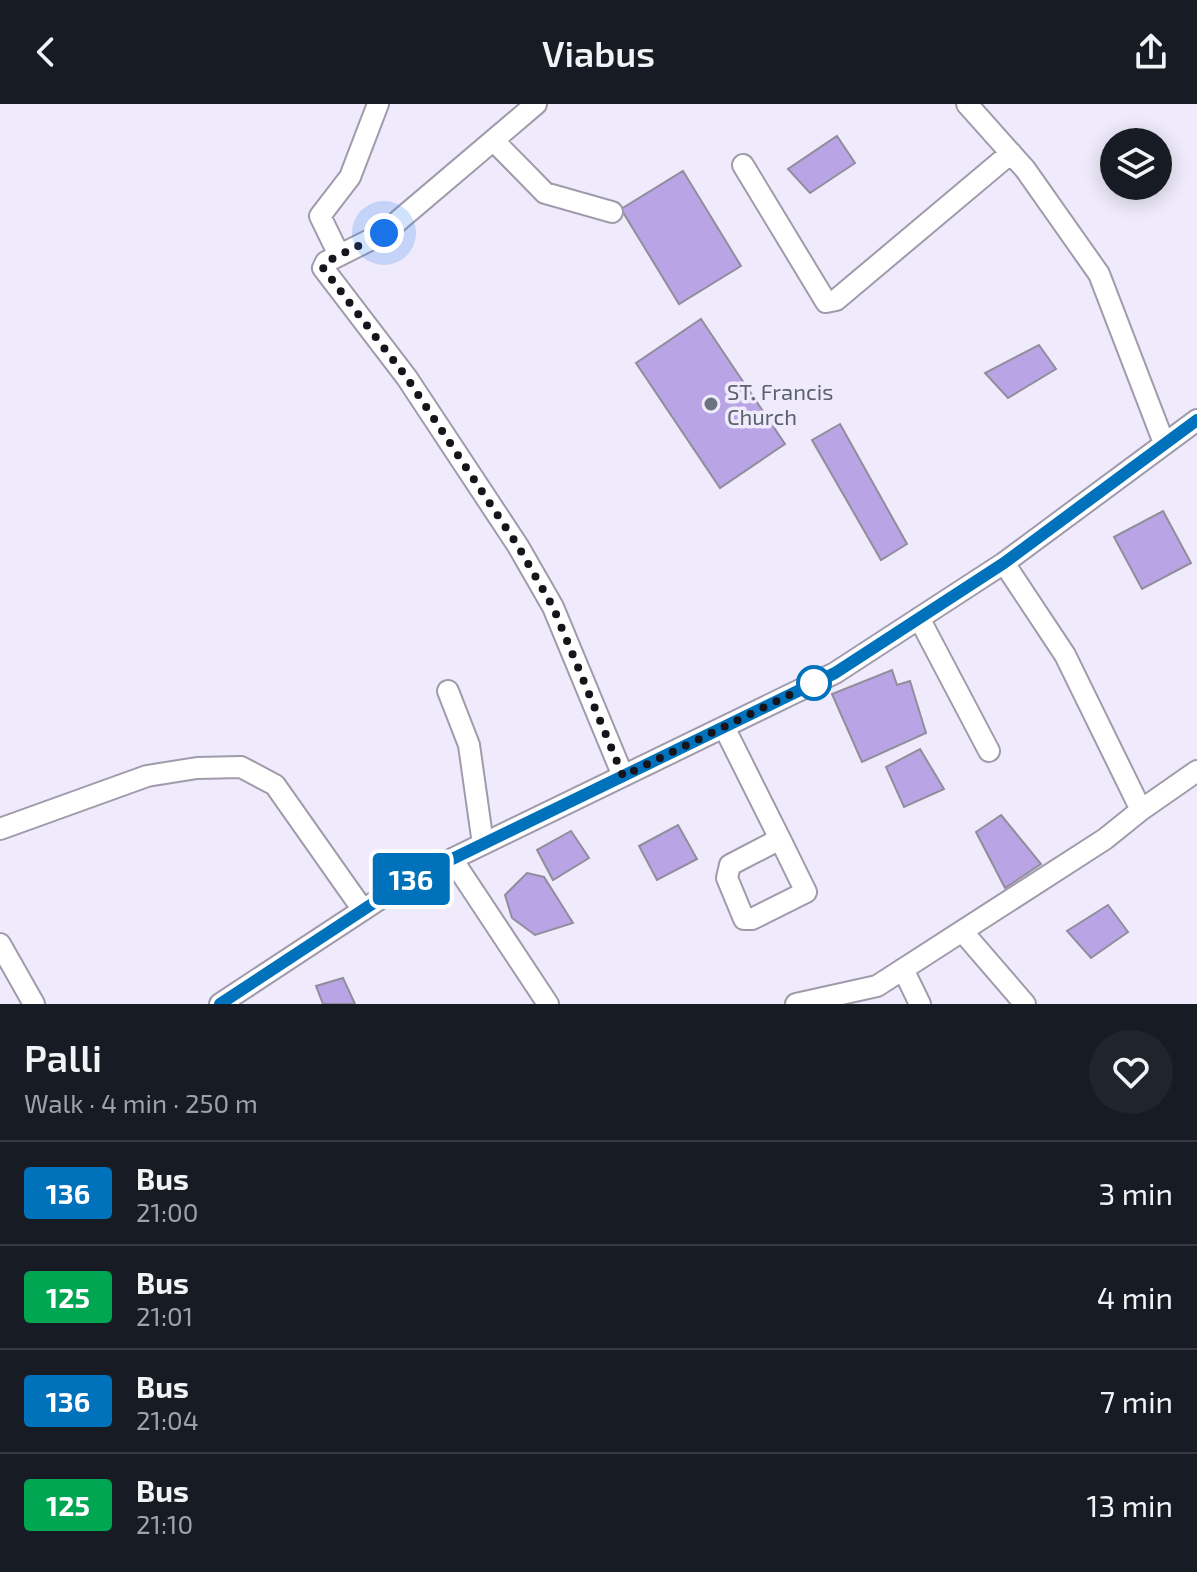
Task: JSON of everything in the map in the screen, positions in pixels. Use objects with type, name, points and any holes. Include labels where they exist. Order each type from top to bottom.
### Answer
[{"type":"street","points":[[339,255],[320,216],[350,177],[378,104]]},
{"type":"street","points":[[536,104],[384,233],[326,262],[323,268],[407,378],[518,546],[553,607],[623,776]]},
{"type":"street","points":[[967,104],[1064,220],[1099,274],[1164,443]]},
{"type":"street","points":[[494,141],[545,193],[612,212]]},
{"type":"street","points":[[743,165],[826,302],[836,300],[1011,153]]},
{"type":"street","points":[[220,1004],[407,881],[835,673],[1004,563],[1197,420]]},
{"type":"street","points":[[1004,563],[1065,655],[1141,810]]},
{"type":"street","points":[[919,618],[989,751]]},
{"type":"street","points":[[448,691],[469,745],[483,844]]},
{"type":"street","points":[[724,727],[780,839]]},
{"type":"street","points":[[0,829],[147,776],[197,768],[241,767],[275,785],[363,910]]},
{"type":"street","points":[[796,1004],[877,986],[1105,839],[1197,771]]},
{"type":"street","points":[[452,859],[548,1004]]},
{"type":"street","points":[[962,931],[1025,1004]]},
{"type":"street","points":[[0,944],[34,1004]]},
{"type":"street","points":[[903,969],[920,1004]]},
{"type":"building","points":[[837,136],[855,163],[810,193],[788,169]]},
{"type":"building","points":[[683,171],[741,266],[679,304],[621,209]]},
{"type":"building","name":"ST. Francis Church","points":[[701,319],[785,444],[720,488],[636,363]]},
{"type":"building","points":[[1039,345],[1056,369],[1008,398],[985,373]]},
{"type":"building","points":[[840,424],[907,544],[881,560],[812,440]]},
{"type":"building","points":[[1163,511],[1191,563],[1142,589],[1114,537]]},
{"type":"building","points":[[892,670],[897,685],[910,681],[926,733],[862,762],[832,694]]},
{"type":"building","points":[[920,749],[944,789],[904,807],[886,767]]},
{"type":"building","points":[[1001,815],[1041,864],[1005,888],[976,832]]},
{"type":"building","points":[[678,825],[697,859],[657,880],[639,846]]},
{"type":"building","points":[[571,831],[589,858],[553,880],[537,850]]},
{"type":"building","points":[[527,873],[544,877],[573,923],[535,935],[512,918],[505,895]]},
{"type":"building","points":[[1108,905],[1128,932],[1091,958],[1067,931]]},
{"type":"building","points":[[343,978],[355,1004],[323,1004],[316,986]]},
{"type":"bus line","name":"136","points":[[220,1004],[407,881],[835,673],[1004,563],[1197,420]]},
{"type":"place","name":"ST. Francis Church","points":[[711,404]]},
{"type":"route","points":[[384,233],[326,262],[323,268],[407,378],[518,546],[553,607],[623,776],[814,683]]}]
